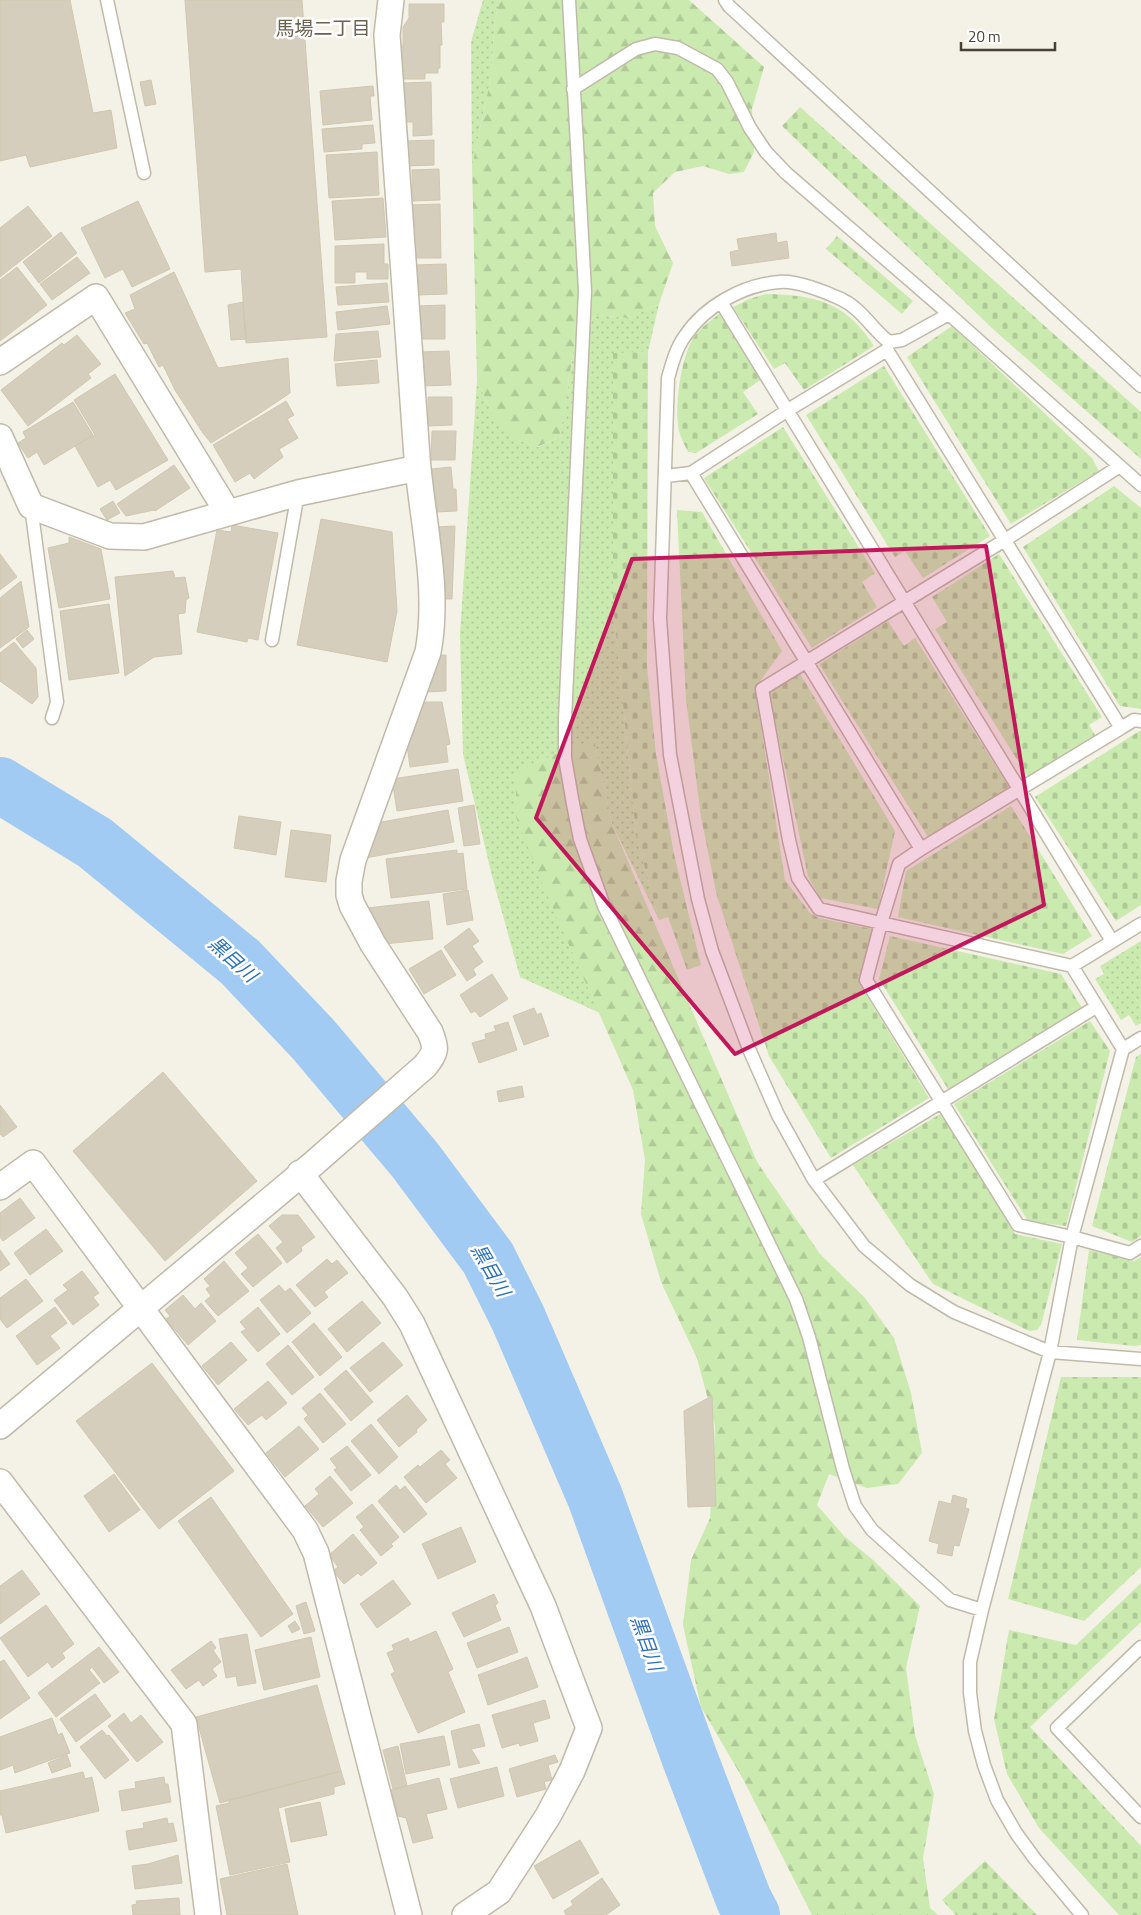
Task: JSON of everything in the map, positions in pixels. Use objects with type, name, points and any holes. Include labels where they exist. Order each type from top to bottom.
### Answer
[{"type":"street","points":[[0,1426],[307,1168],[425,1066],[434,1054],[436,1045],[430,1032],[373,944],[352,906],[349,895],[349,880],[353,860],[428,652],[433,628],[431,582],[418,468],[387,34],[391,0]]},
{"type":"street","points":[[0,362],[96,297],[228,512]]},
{"type":"street","points":[[0,437],[30,506],[110,536],[144,537],[298,493],[418,468]]},
{"type":"street","points":[[0,1187],[33,1163],[140,1310],[305,1530],[316,1553],[409,1915]]},
{"type":"street","points":[[307,1168],[412,1324],[543,1606],[589,1728],[572,1770],[548,1816],[499,1892],[465,1915]]},
{"type":"street","points":[[0,1482],[184,1724],[208,1915]]},
{"type":"lane","points":[[107,0],[144,173]]},
{"type":"lane","points":[[569,0],[585,291],[565,748],[572,804],[580,839],[604,906],[796,1299],[809,1337],[842,1469],[855,1506],[872,1530],[950,1600],[982,1610]]},
{"type":"lane","points":[[726,0],[736,13],[1141,386]]},
{"type":"lane","points":[[573,89],[636,49],[655,44],[669,45],[691,54],[717,69],[727,82],[750,128],[766,152],[786,173],[950,314],[1141,485]]},
{"type":"lane","points":[[1121,728],[888,346],[862,313],[842,300],[813,288],[780,282],[750,288],[722,302],[702,317],[685,336],[674,356],[668,378],[660,619],[670,755],[698,899],[712,951],[749,1049],[778,1115],[814,1180],[864,1246],[910,1285],[954,1312],[1050,1352],[1141,1360]]},
{"type":"lane","points":[[722,302],[1112,941]]},
{"type":"lane","points":[[666,476],[691,473],[888,346],[950,314]]},
{"type":"lane","points":[[1120,466],[1005,540],[762,689],[789,840],[798,878],[819,908],[1072,966],[1141,924]]},
{"type":"lane","points":[[691,473],[921,849]]},
{"type":"lane","points":[[272,640],[298,493]]},
{"type":"lane","points":[[30,506],[57,702],[52,718]]},
{"type":"lane","points":[[1141,721],[1134,720],[899,864],[866,980],[1018,1226],[1072,1237],[1130,1253],[1141,1246]]},
{"type":"lane","points":[[1072,966],[1123,1049]]},
{"type":"lane","points":[[814,1180],[1096,1006]]},
{"type":"lane","points":[[1082,1915],[1035,1859],[1016,1833],[997,1800],[987,1774],[975,1731],[970,1693],[970,1662],[1050,1352],[1072,1237],[1123,1049],[1141,1038]]},
{"type":"lane","points":[[1141,1647],[1056,1728],[1141,1817]]},
{"type":"highlighted area","points":[[986,546],[1044,905],[735,1054],[536,818],[632,559]]},
{"type":"green space","points":[[483,0],[500,0],[495,19],[491,77],[472,166],[471,42]]},
{"type":"green space","points":[[500,0],[689,0],[764,67],[752,109],[754,152],[744,172],[729,174],[703,166],[675,172],[653,193],[655,226],[673,263],[659,304],[628,318],[595,315],[575,340],[560,437],[537,447],[519,440],[502,425],[492,413],[477,380],[472,166],[491,77],[495,19]]},
{"type":"green space","points":[[800,107],[1141,412],[1141,459],[994,330],[782,126]]},
{"type":"green space","points":[[837,236],[913,301],[902,314],[826,249]]},
{"type":"green space","points":[[766,294],[815,299],[841,310],[863,331],[874,346],[804,390],[785,363],[774,369],[733,307],[749,299]]},
{"type":"green space","points":[[659,304],[648,352],[613,354],[613,603],[636,835],[659,920],[612,824],[594,740],[534,763],[516,774],[584,978],[600,1013],[520,977],[492,876],[463,754],[460,634],[477,380],[492,413],[519,440],[538,447],[560,437],[575,340],[595,315],[628,318]]},
{"type":"green space","points":[[720,313],[762,379],[743,392],[758,414],[696,453],[688,452],[680,434],[677,409],[682,369],[685,356],[694,337]]},
{"type":"green space","points":[[952,326],[1092,458],[1099,471],[1011,524],[907,357]]},
{"type":"green space","points":[[648,352],[647,667],[656,754],[674,854],[701,965],[687,970],[668,917],[659,920],[636,835],[613,603],[613,353]]},
{"type":"green space","points":[[884,366],[990,536],[923,578],[905,551],[895,557],[806,415]]},
{"type":"green space","points":[[783,427],[875,573],[862,582],[877,607],[812,648],[704,478]]},
{"type":"green space","points":[[1114,486],[1141,508],[1141,709],[1120,706],[1023,547]]},
{"type":"green space","points":[[677,510],[702,512],[782,651],[755,688],[785,880],[810,913],[819,918],[872,929],[859,983],[929,1098],[831,1158],[769,1056],[717,896],[701,817],[686,699]]},
{"type":"green space","points":[[999,554],[1102,717],[1089,725],[1095,735],[1028,777],[935,629],[947,622],[932,597]]},
{"type":"green space","points":[[888,621],[904,646],[915,638],[1009,787],[928,837],[819,664]]},
{"type":"green space","points":[[799,672],[895,831],[878,909],[820,898],[808,876],[769,693]]},
{"type":"green space","points":[[1141,730],[1141,905],[1116,921],[1035,797]]},
{"type":"green space","points":[[594,739],[612,824],[757,1162],[820,1254],[865,1298],[894,1338],[911,1393],[922,1453],[898,1484],[867,1488],[829,1474],[817,1505],[844,1536],[873,1560],[920,1606],[906,1668],[915,1735],[934,1794],[923,1858],[930,1908],[938,1915],[812,1915],[743,1779],[701,1707],[683,1625],[691,1560],[710,1518],[715,1426],[697,1358],[661,1282],[641,1214],[645,1160],[633,1090],[550,902],[516,817],[516,773],[534,763]]},
{"type":"green space","points":[[1011,806],[1092,936],[1063,954],[898,917],[906,871]]},
{"type":"green space","points":[[890,936],[1061,974],[1082,1008],[948,1089],[879,979]]},
{"type":"green space","points":[[1141,941],[1141,1023],[1136,1026],[1129,1015],[1121,1020],[1095,979],[1104,974],[1100,966]]},
{"type":"green space","points":[[1090,1021],[1110,1051],[1066,1226],[1028,1221],[954,1104]]},
{"type":"green space","points":[[1141,1054],[1141,1236],[1132,1242],[1092,1226],[1136,1057]]},
{"type":"green space","points":[[942,1113],[1015,1234],[1062,1244],[1041,1325],[1037,1330],[1029,1331],[933,1284],[853,1165]]},
{"type":"green space","points":[[1089,1250],[1134,1261],[1141,1257],[1141,1345],[1077,1340]]},
{"type":"green space","points":[[1061,1377],[1141,1377],[1141,1567],[1084,1621],[1008,1599]]},
{"type":"green space","points":[[1141,1583],[1141,1622],[1030,1727],[1141,1846],[1141,1915],[1119,1915],[1039,1828],[1007,1774],[994,1719],[1009,1630],[1076,1645]]},
{"type":"green space","points":[[985,1861],[1037,1915],[956,1915],[942,1900]]},
{"type":"building","points":[[0,0],[70,0],[93,113],[111,110],[117,148],[30,167],[26,155],[0,161]]},
{"type":"building","points":[[185,0],[302,0],[327,337],[246,343],[241,269],[205,272]]},
{"type":"building","points":[[409,4],[444,4],[444,22],[441,22],[440,68],[438,68],[438,73],[425,73],[425,79],[401,79],[403,27],[409,18]]},
{"type":"building","points":[[151,80],[156,104],[145,106],[140,82]]},
{"type":"building","points":[[431,82],[432,135],[413,136],[413,122],[404,122],[403,83]]},
{"type":"building","points":[[373,86],[374,96],[370,96],[372,120],[323,125],[320,91]]},
{"type":"building","points":[[373,125],[375,143],[362,144],[362,149],[324,152],[322,129]]},
{"type":"building","points":[[434,140],[434,165],[404,166],[404,141]]},
{"type":"building","points":[[377,152],[379,195],[329,198],[326,155]]},
{"type":"building","points":[[439,169],[440,200],[413,201],[412,170]]},
{"type":"building","points":[[383,198],[386,237],[335,240],[332,201]]},
{"type":"building","points":[[138,201],[170,269],[132,287],[123,269],[105,278],[81,228]]},
{"type":"building","points":[[440,204],[441,258],[411,258],[410,205]]},
{"type":"building","points":[[28,206],[52,236],[0,277],[0,228]]},
{"type":"building","points":[[61,232],[77,253],[39,283],[23,262]]},
{"type":"building","points":[[776,233],[777,243],[787,241],[789,258],[732,266],[730,252],[739,250],[737,239]]},
{"type":"building","points":[[384,244],[384,264],[388,264],[388,279],[367,279],[367,272],[355,272],[355,283],[335,283],[335,246]]},
{"type":"building","points":[[77,257],[90,273],[52,300],[40,284]]},
{"type":"building","points":[[446,264],[447,294],[416,295],[414,265]]},
{"type":"building","points":[[17,267],[47,305],[0,341],[0,280]]},
{"type":"building","points":[[174,272],[218,368],[288,358],[290,393],[211,443],[175,390],[163,365],[159,367],[147,343],[144,344],[125,313],[135,309],[130,295]]},
{"type":"building","points":[[387,283],[389,302],[338,305],[336,287]]},
{"type":"building","points":[[243,302],[246,339],[231,340],[228,305]]},
{"type":"building","points":[[445,305],[445,339],[418,339],[418,306]]},
{"type":"building","points":[[387,306],[390,324],[338,330],[336,312]]},
{"type":"building","points":[[378,331],[381,357],[334,361],[336,334]]},
{"type":"building","points":[[77,335],[101,364],[88,374],[91,378],[28,426],[1,390],[62,343],[64,345]]},
{"type":"building","points":[[449,351],[451,385],[422,386],[420,352]]},
{"type":"building","points":[[377,360],[379,383],[337,386],[335,364]]},
{"type":"building","points":[[115,374],[168,460],[116,490],[110,480],[98,487],[75,446],[95,435],[74,400]]},
{"type":"building","points":[[428,397],[452,397],[452,425],[428,426]]},
{"type":"building","points":[[286,401],[294,415],[287,419],[298,438],[279,449],[283,457],[254,479],[250,473],[235,482],[213,445]]},
{"type":"building","points":[[73,402],[93,435],[44,465],[37,452],[28,458],[18,443],[26,438],[23,432]]},
{"type":"building","points":[[432,431],[456,431],[455,460],[431,460]]},
{"type":"building","points":[[174,465],[190,488],[155,511],[126,516],[117,504]]},
{"type":"building","points":[[451,467],[453,489],[456,489],[457,511],[435,512],[432,469]]},
{"type":"building","points":[[113,501],[120,513],[107,520],[100,509]]},
{"type":"building","points":[[321,519],[392,532],[397,611],[387,662],[297,645]]},
{"type":"building","points":[[232,525],[278,533],[258,640],[248,638],[247,642],[197,632],[217,530],[231,532]]},
{"type":"building","points":[[455,526],[452,599],[445,599],[445,583],[440,563],[440,542],[436,541],[437,527]]},
{"type":"building","points":[[69,537],[101,549],[110,599],[59,608],[48,548],[69,543]]},
{"type":"building","points":[[0,554],[17,577],[0,590]]},
{"type":"building","points":[[173,571],[175,578],[185,577],[189,598],[186,600],[185,613],[178,614],[182,654],[154,657],[125,676],[115,577]]},
{"type":"building","points":[[21,581],[29,627],[0,648],[0,598]]},
{"type":"building","points":[[109,604],[119,673],[69,680],[60,611]]},
{"type":"building","points":[[27,630],[34,639],[23,648],[16,639]]},
{"type":"building","points":[[14,642],[36,668],[38,697],[32,704],[0,681],[0,653]]},
{"type":"building","points":[[436,655],[446,655],[446,691],[424,692]]},
{"type":"building","points":[[423,702],[442,702],[450,744],[446,745],[448,762],[410,767],[407,745],[409,744]]},
{"type":"building","points":[[458,769],[463,801],[397,811],[392,779]]},
{"type":"building","points":[[474,805],[480,844],[464,846],[458,808]]},
{"type":"building","points":[[448,810],[454,842],[365,858],[376,823]]},
{"type":"building","points":[[239,816],[281,822],[276,855],[234,848]]},
{"type":"building","points":[[291,830],[331,835],[326,882],[285,877]]},
{"type":"building","points":[[457,850],[457,854],[463,853],[467,889],[391,898],[386,859]]},
{"type":"building","points":[[468,890],[473,920],[447,925],[443,894]]},
{"type":"building","points":[[429,901],[433,939],[384,944],[382,934],[376,935],[375,918],[368,919],[367,908]]},
{"type":"building","points":[[469,928],[479,941],[472,946],[483,962],[473,969],[476,975],[467,981],[444,947]]},
{"type":"building","points":[[441,950],[456,975],[424,994],[409,969]]},
{"type":"building","points":[[492,974],[508,999],[480,1017],[475,1011],[471,1013],[460,995]]},
{"type":"building","points":[[534,1008],[537,1015],[541,1013],[549,1036],[524,1045],[513,1016]]},
{"type":"building","points":[[508,1022],[517,1050],[479,1063],[472,1043],[486,1039],[485,1034],[496,1031],[494,1026]]},
{"type":"building","points":[[163,1072],[257,1181],[165,1261],[73,1151]]},
{"type":"building","points":[[522,1086],[524,1097],[499,1102],[497,1091]]},
{"type":"building","points":[[0,1105],[17,1127],[3,1137],[0,1135]]},
{"type":"building","points":[[20,1198],[35,1218],[3,1241],[0,1237],[0,1213]]},
{"type":"building","points":[[282,1215],[298,1215],[315,1237],[301,1247],[302,1251],[287,1263],[276,1248],[283,1242],[269,1226]]},
{"type":"building","points":[[46,1229],[63,1251],[30,1275],[14,1253]]},
{"type":"building","points":[[258,1234],[282,1263],[253,1287],[241,1274],[248,1268],[235,1253]]},
{"type":"building","points":[[0,1250],[10,1264],[0,1271]]},
{"type":"building","points":[[327,1259],[332,1264],[337,1260],[348,1273],[324,1292],[328,1297],[315,1307],[296,1285]]},
{"type":"building","points":[[224,1261],[249,1291],[218,1316],[205,1301],[211,1296],[206,1289],[210,1286],[204,1279]]},
{"type":"building","points":[[82,1271],[99,1293],[93,1297],[99,1305],[73,1325],[54,1300],[68,1290],[63,1285]]},
{"type":"building","points":[[26,1279],[43,1301],[7,1328],[0,1319],[0,1298]]},
{"type":"building","points":[[279,1285],[285,1292],[290,1288],[311,1313],[287,1333],[260,1300]]},
{"type":"building","points":[[183,1295],[195,1309],[201,1303],[216,1321],[188,1345],[166,1319],[170,1316],[165,1310]]},
{"type":"building","points":[[362,1301],[381,1323],[347,1352],[328,1329]]},
{"type":"building","points":[[55,1307],[67,1323],[50,1336],[60,1348],[37,1365],[16,1336]]},
{"type":"building","points":[[258,1307],[280,1334],[258,1352],[241,1332],[246,1329],[240,1322]]},
{"type":"building","points":[[314,1323],[342,1357],[320,1376],[292,1342]]},
{"type":"building","points":[[231,1342],[247,1360],[218,1385],[202,1366]]},
{"type":"building","points":[[383,1342],[403,1365],[370,1392],[350,1368]]},
{"type":"building","points":[[288,1345],[314,1377],[292,1395],[266,1364]]},
{"type":"building","points":[[152,1363],[234,1471],[159,1529],[76,1421]]},
{"type":"building","points":[[346,1370],[373,1402],[351,1421],[324,1389]]},
{"type":"building","points":[[268,1381],[287,1403],[266,1420],[262,1415],[248,1425],[234,1409]]},
{"type":"building","points":[[320,1393],[346,1424],[323,1443],[304,1419],[308,1415],[302,1408]]},
{"type":"building","points":[[407,1395],[427,1420],[416,1430],[417,1432],[399,1447],[377,1420]]},
{"type":"building","points":[[712,1396],[716,1506],[688,1507],[684,1411]]},
{"type":"building","points":[[371,1424],[398,1457],[379,1474],[351,1441]]},
{"type":"building","points":[[299,1426],[319,1449],[285,1477],[266,1453]]},
{"type":"building","points":[[347,1446],[371,1475],[351,1491],[334,1470],[337,1468],[330,1459]]},
{"type":"building","points":[[441,1450],[450,1460],[445,1464],[457,1478],[426,1503],[404,1477]]},
{"type":"building","points":[[114,1474],[140,1510],[109,1532],[84,1496]]},
{"type":"building","points":[[330,1476],[353,1503],[323,1527],[305,1506],[319,1494],[315,1489]]},
{"type":"building","points":[[396,1485],[400,1490],[405,1486],[427,1514],[404,1533],[378,1501]]},
{"type":"building","points":[[953,1495],[967,1499],[965,1508],[969,1509],[959,1546],[954,1545],[952,1556],[937,1553],[939,1544],[929,1541],[939,1501],[951,1504]]},
{"type":"building","points":[[211,1497],[293,1614],[261,1637],[178,1521]]},
{"type":"building","points":[[372,1504],[399,1537],[391,1544],[393,1546],[381,1556],[360,1530],[364,1527],[356,1517]]},
{"type":"building","points":[[461,1527],[476,1562],[438,1579],[422,1544]]},
{"type":"building","points":[[353,1534],[377,1563],[361,1576],[358,1573],[344,1584],[333,1571],[338,1567],[329,1555]]},
{"type":"building","points":[[22,1570],[40,1594],[0,1624],[0,1586]]},
{"type":"building","points":[[393,1580],[411,1604],[377,1628],[360,1604]]},
{"type":"building","points":[[494,1594],[498,1603],[495,1605],[501,1620],[464,1637],[452,1613]]},
{"type":"building","points":[[306,1602],[315,1631],[304,1634],[296,1606]]},
{"type":"building","points":[[46,1605],[74,1644],[62,1653],[65,1658],[52,1668],[48,1662],[28,1677],[0,1638]]},
{"type":"building","points":[[295,1621],[300,1629],[292,1633],[288,1626]]},
{"type":"building","points":[[509,1627],[518,1652],[477,1668],[467,1643]]},
{"type":"building","points":[[436,1631],[453,1669],[448,1672],[465,1712],[418,1733],[391,1674],[395,1672],[387,1653],[394,1650],[392,1645],[408,1638],[410,1642]]},
{"type":"building","points":[[247,1634],[256,1683],[238,1686],[236,1676],[226,1678],[219,1639]]},
{"type":"building","points":[[311,1637],[320,1677],[264,1690],[255,1650]]},
{"type":"building","points":[[211,1641],[216,1648],[213,1650],[221,1662],[212,1669],[217,1676],[203,1686],[199,1680],[186,1689],[171,1670]]},
{"type":"building","points":[[99,1647],[119,1672],[104,1683],[92,1667],[89,1670],[100,1683],[56,1717],[38,1693]]},
{"type":"building","points":[[527,1657],[538,1687],[488,1705],[478,1675]]},
{"type":"building","points":[[4,1660],[30,1698],[0,1719],[0,1662]]},
{"type":"building","points":[[317,1685],[341,1771],[220,1803],[196,1717]]},
{"type":"building","points":[[95,1694],[111,1716],[76,1742],[60,1719]]},
{"type":"building","points":[[545,1700],[550,1718],[533,1723],[538,1741],[520,1746],[519,1743],[502,1748],[492,1715]]},
{"type":"building","points":[[124,1713],[131,1723],[141,1715],[163,1742],[137,1762],[108,1726]]},
{"type":"building","points":[[52,1718],[58,1735],[62,1733],[70,1753],[15,1773],[13,1765],[0,1770],[0,1737]]},
{"type":"building","points":[[479,1724],[485,1746],[471,1749],[480,1763],[459,1768],[451,1731]]},
{"type":"building","points":[[102,1730],[107,1736],[109,1735],[129,1760],[105,1779],[80,1747]]},
{"type":"building","points":[[444,1736],[450,1765],[406,1774],[400,1744]]},
{"type":"building","points":[[398,1746],[407,1786],[393,1789],[383,1750]]},
{"type":"building","points":[[67,1755],[71,1766],[52,1773],[48,1763]]},
{"type":"building","points":[[555,1755],[558,1762],[548,1765],[552,1780],[544,1782],[546,1789],[517,1797],[509,1769]]},
{"type":"building","points":[[497,1767],[504,1796],[458,1808],[450,1779]]},
{"type":"building","points":[[341,1771],[345,1784],[334,1787],[334,1794],[278,1808],[290,1862],[230,1875],[216,1806],[229,1803],[229,1800]]},
{"type":"building","points":[[83,1772],[85,1779],[92,1777],[99,1811],[6,1833],[2,1815],[0,1815],[0,1791]]},
{"type":"building","points":[[164,1777],[165,1784],[168,1784],[171,1802],[122,1811],[119,1791],[136,1788],[135,1782]]},
{"type":"building","points":[[439,1778],[447,1809],[426,1814],[433,1838],[413,1843],[406,1818],[398,1816],[391,1790]]},
{"type":"building","points":[[320,1802],[327,1835],[291,1842],[285,1809]]},
{"type":"building","points":[[167,1818],[168,1824],[173,1823],[177,1841],[129,1850],[126,1831],[144,1828],[143,1823]]},
{"type":"building","points":[[580,1840],[599,1873],[553,1899],[534,1866]]},
{"type":"building","points":[[178,1855],[182,1883],[135,1889],[132,1866],[148,1864]]},
{"type":"building","points":[[287,1864],[298,1915],[227,1915],[220,1879]]},
{"type":"building","points":[[602,1878],[620,1905],[606,1915],[566,1915],[564,1911],[573,1905],[571,1901]]},
{"type":"building","points":[[179,1898],[180,1915],[133,1915],[132,1905],[137,1904],[136,1901]]},
{"type":"waterway","name":"黒目川","points":[[0,785],[95,843],[240,962],[313,1039],[415,1160],[488,1258],[518,1318],[595,1497],[690,1759],[744,1900],[752,1915]]},
{"type":"district","name":"馬場二丁目","points":[[323,28]]}]
